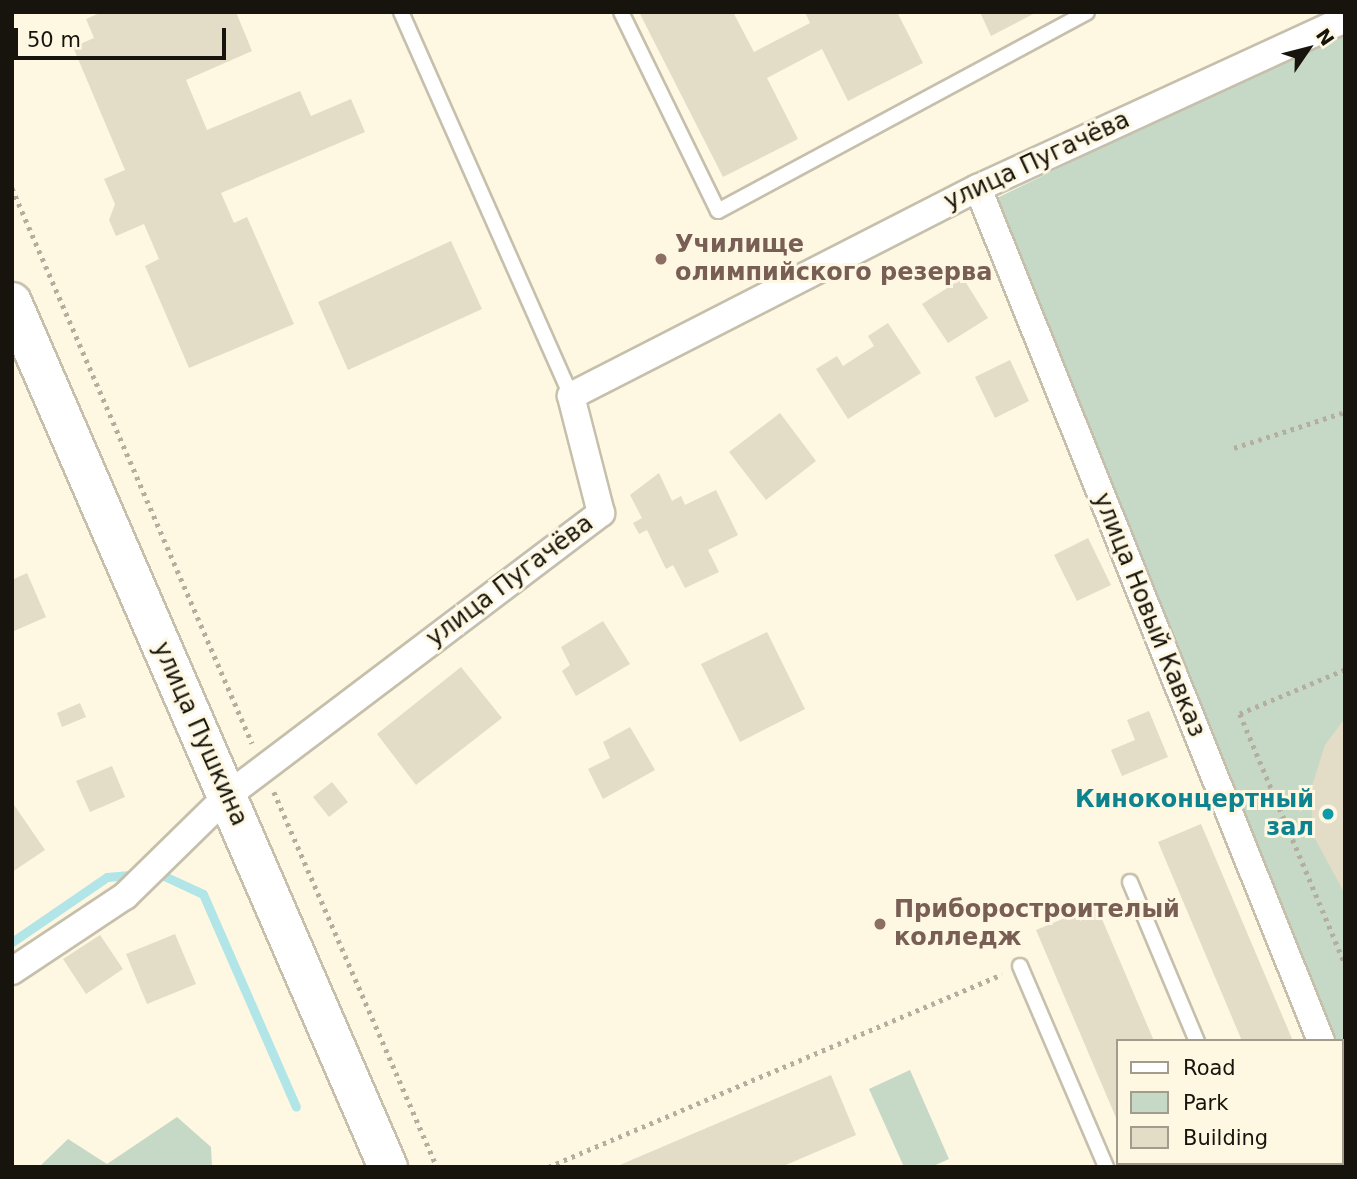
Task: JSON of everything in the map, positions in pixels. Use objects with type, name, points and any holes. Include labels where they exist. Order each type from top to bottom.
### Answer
[{"type":"main road","name":"улица Пушкина","points":[[12,302],[388,1167]]},
{"type":"street","name":"улица Пугачёва","points":[[12,971],[125,896],[227,796],[601,513],[571,396],[978,188],[1345,19]]},
{"type":"street","name":"улица Новый Кавказ","points":[[978,188],[1320,1039]]},
{"type":"lane","points":[[401,12],[571,396]]},
{"type":"lane","points":[[621,12],[718,211],[1087,12]]},
{"type":"lane","points":[[1130,883],[1196,1039]]},
{"type":"lane","points":[[1020,966],[1106,1167]]},
{"type":"path","points":[[12,188],[438,1167]]},
{"type":"path","points":[[1234,448],[1345,412]]},
{"type":"path","points":[[1345,670],[1240,714],[1345,964]]},
{"type":"path","points":[[548,1167],[1020,966]]},
{"type":"green space","points":[[1345,29],[1345,1082],[1343,1039],[1325,1039],[993,200]]},
{"type":"green space","points":[[910,1070],[949,1159],[931,1167],[904,1167],[869,1089]]},
{"type":"green space","points":[[177,1117],[211,1147],[212,1167],[39,1167],[68,1139],[107,1164]]},
{"type":"building","points":[[102,12],[236,12],[252,51],[186,80],[207,130],[300,91],[311,116],[351,99],[365,132],[221,193],[234,223],[247,217],[294,324],[189,368],[145,266],[159,259],[144,224],[116,236],[109,220],[115,204],[104,179],[125,170],[73,47],[94,38],[86,19]]},
{"type":"building","points":[[639,12],[733,12],[754,52],[810,23],[805,12],[897,12],[923,63],[848,101],[822,49],[767,78],[798,139],[723,177]]},
{"type":"building","points":[[980,12],[1037,12],[991,36]]},
{"type":"building","points":[[451,241],[482,309],[348,370],[318,302]]},
{"type":"building","points":[[963,278],[988,318],[948,343],[922,304]]},
{"type":"building","points":[[888,323],[921,373],[848,419],[816,369],[837,356],[843,366],[874,346],[868,336]]},
{"type":"building","points":[[1010,360],[1029,401],[995,418],[975,377]]},
{"type":"building","points":[[780,413],[816,461],[766,500],[729,452]]},
{"type":"building","points":[[659,473],[672,501],[681,496],[685,505],[716,490],[738,535],[708,550],[719,572],[685,588],[673,565],[666,569],[647,530],[639,534],[633,523],[642,518],[630,495]]},
{"type":"building","points":[[1088,538],[1111,585],[1077,601],[1054,555]]},
{"type":"building","points":[[27,573],[46,617],[14,631],[12,580]]},
{"type":"building","points":[[603,621],[630,664],[576,696],[562,671],[570,665],[561,647]]},
{"type":"building","points":[[767,632],[805,709],[740,742],[701,664]]},
{"type":"building","points":[[461,667],[502,718],[416,785],[377,734]]},
{"type":"building","points":[[80,703],[86,717],[62,727],[57,713]]},
{"type":"building","points":[[1149,711],[1168,757],[1122,776],[1111,750],[1135,740],[1127,720]]},
{"type":"building","name":"Киноконцертный зал","points":[[1345,718],[1345,894],[1314,837],[1310,792],[1325,745]]},
{"type":"building","points":[[630,727],[655,770],[603,799],[588,769],[610,758],[603,742]]},
{"type":"building","points":[[112,766],[125,797],[90,812],[76,781]]},
{"type":"building","points":[[332,782],[348,802],[329,817],[313,797]]},
{"type":"building","points":[[12,802],[45,850],[12,872]]},
{"type":"building","points":[[1201,824],[1292,1039],[1241,1039],[1158,842]]},
{"type":"building","points":[[1096,905],[1153,1039],[1116,1039],[1116,1118],[1036,930]]},
{"type":"building","points":[[175,934],[196,984],[147,1004],[126,954]]},
{"type":"building","points":[[100,935],[123,969],[86,994],[63,959]]},
{"type":"building","points":[[831,1075],[856,1135],[781,1167],[615,1167]]},
{"type":"building","points":[[1136,1165],[1170,1165],[1137,1167]]},
{"type":"waterway","points":[[12,942],[107,877],[130,875]]},
{"type":"waterway","points":[[162,875],[203,894],[296,1107]]},
{"type":"place","name":"Училище олимпийского резерва","points":[[661,259]]},
{"type":"place","name":"Киноконцертный зал","points":[[1328,814]]},
{"type":"place","name":"Приборостроителый колледж","points":[[880,924]]}]
